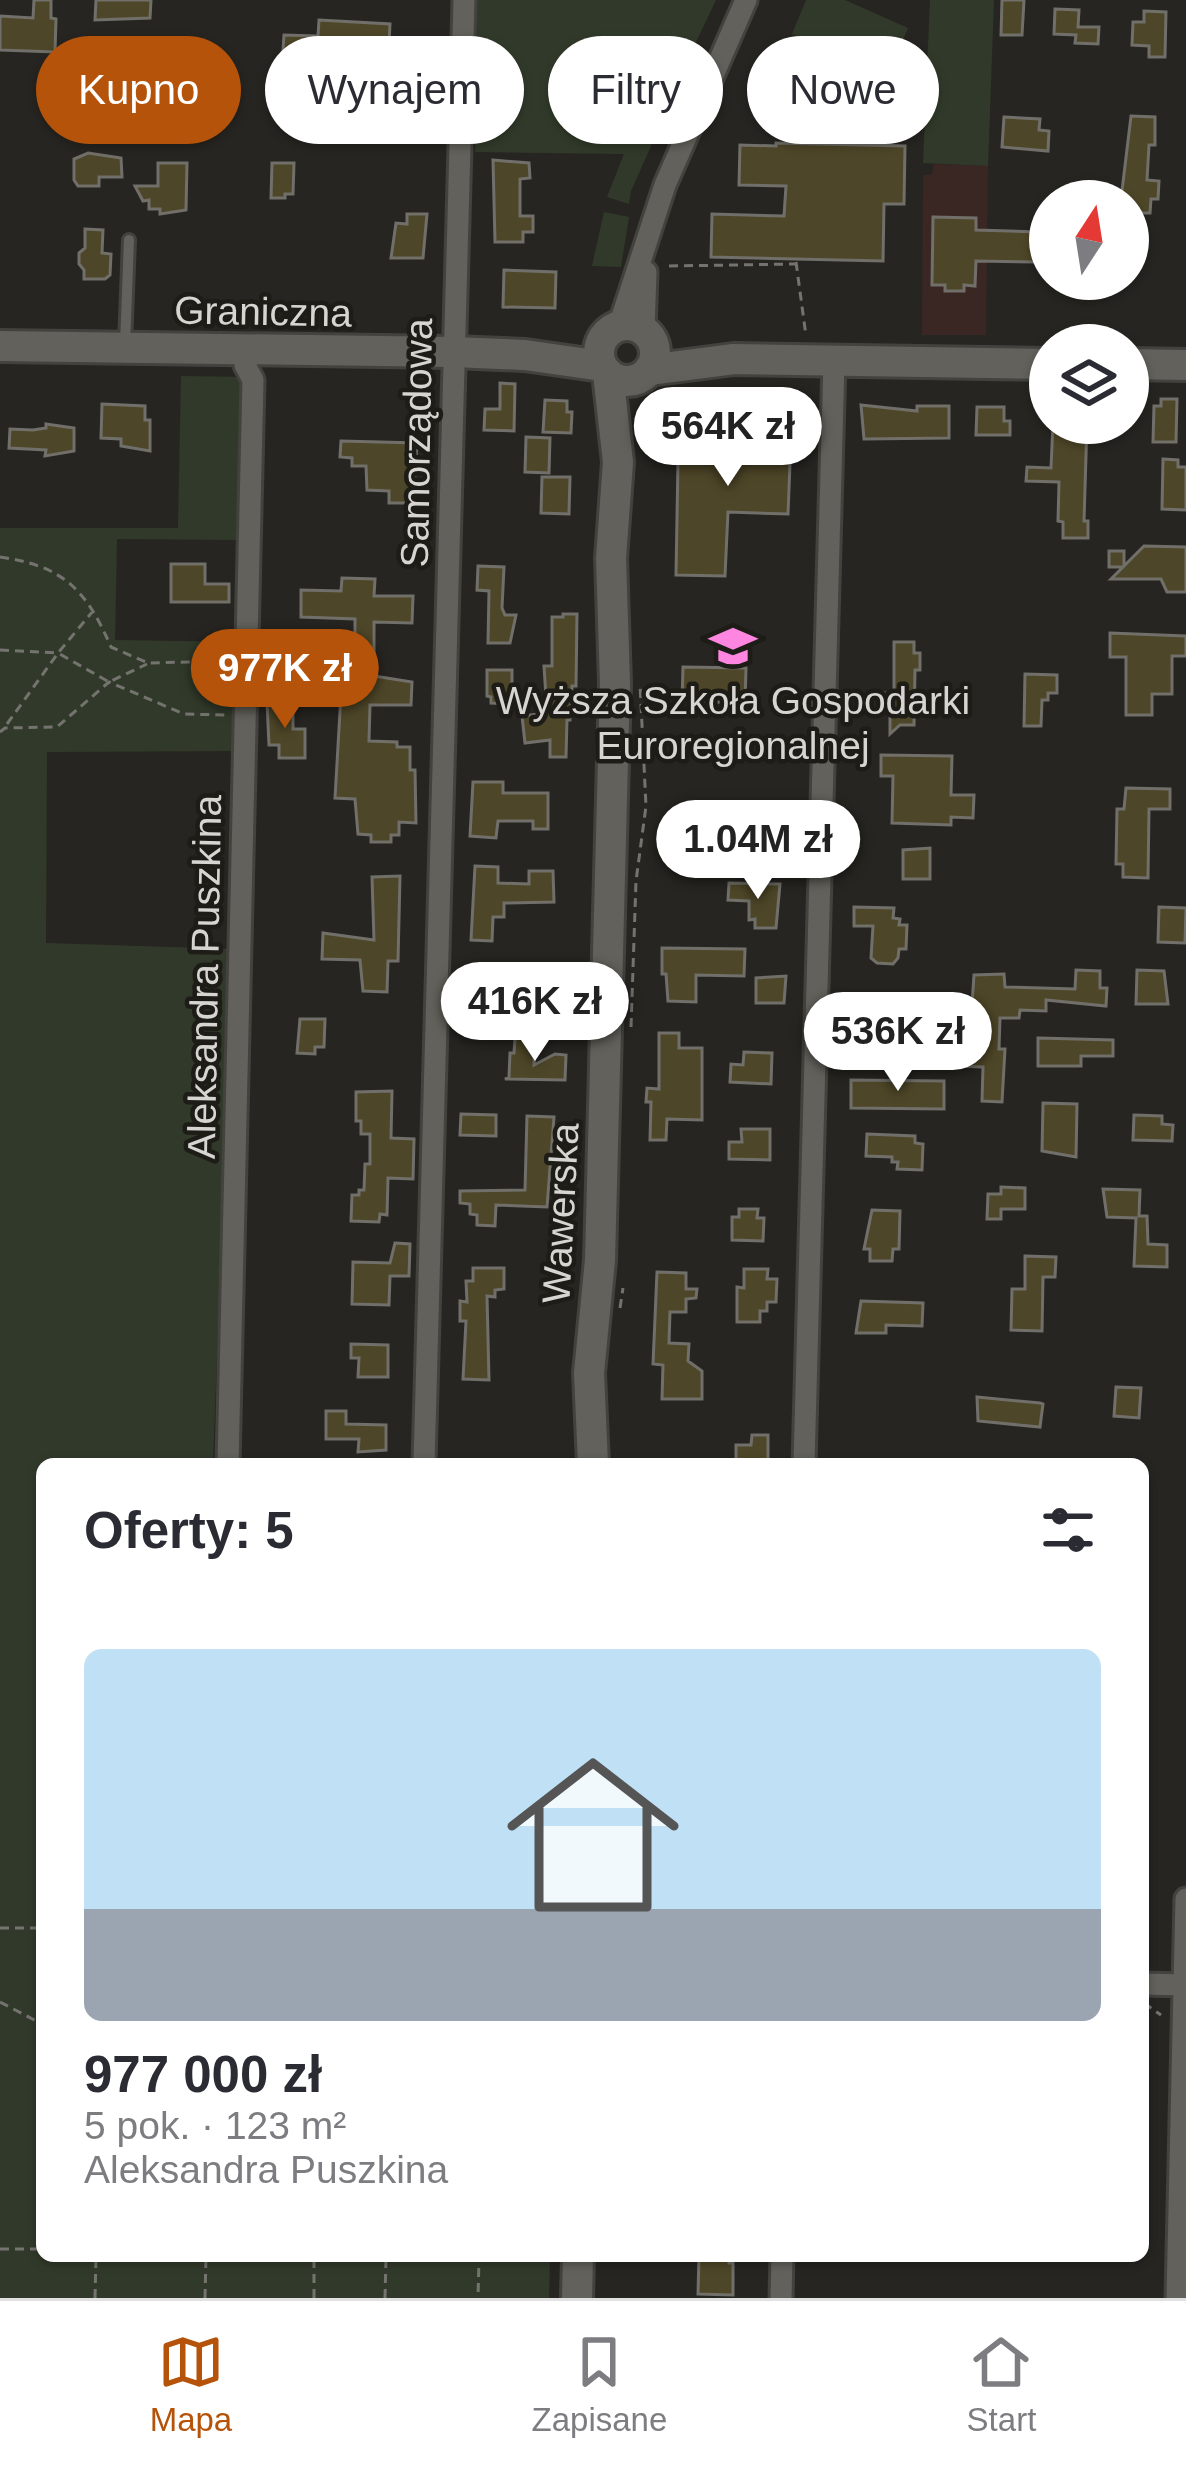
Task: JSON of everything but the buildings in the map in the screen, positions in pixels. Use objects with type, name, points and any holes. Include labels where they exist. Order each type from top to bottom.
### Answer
[{"type":"street","name":"Samorządowa","points":[[424,1458],[464,0]]},
{"type":"street","name":"Wawerska","points":[[593,1458],[589,1373],[603,1204],[615,683],[611,558],[627,353],[646,248],[665,185],[746,0]]},
{"type":"street","name":"Graniczna","points":[[0,346],[627,353],[1029,364]]},
{"type":"street","name":"Aleksandra Puszkina","points":[[228,1458],[254,380],[245,365],[245,350]]},
{"type":"street","points":[[804,1458],[834,362]]},
{"type":"street","points":[[1149,364],[1186,365]]},
{"type":"street","points":[[1178,2298],[1186,1899]]},
{"type":"street","points":[[1149,1984],[1185,1985]]},
{"type":"street","points":[[577,2298],[578,2262]]},
{"type":"street","points":[[781,2298],[782,2262]]},
{"type":"lane","points":[[125,348],[129,240]]},
{"type":"path","points":[[668,266],[796,263],[806,338]]},
{"type":"path","points":[[0,557],[59,572],[95,610],[111,647],[148,663],[248,661]]},
{"type":"path","points":[[2,730],[95,610]]},
{"type":"path","points":[[0,650],[58,652],[109,682],[184,714],[246,716]]},
{"type":"path","points":[[2,730],[57,727],[109,682],[148,663]]},
{"type":"path","points":[[0,1928],[36,1928]]},
{"type":"path","points":[[0,2002],[36,2021]]},
{"type":"path","points":[[0,2248],[36,2249]]},
{"type":"path","points":[[94,2298],[96,2262]]},
{"type":"path","points":[[205,2298],[206,2262]]},
{"type":"path","points":[[311,2262],[314,2298]]},
{"type":"path","points":[[385,2298],[386,2262]]},
{"type":"path","points":[[478,2298],[479,2262]]},
{"type":"shaded area","points":[[934,164],[988,166],[986,335],[922,335],[923,175],[932,175]]},
{"type":"green space","points":[[477,0],[716,0],[699,36],[548,36],[548,144],[652,144],[629,204],[607,197],[624,154],[475,152],[475,144],[524,144],[524,36],[477,36]]},
{"type":"green space","points":[[806,0],[845,0],[908,28],[905,36],[792,34]]},
{"type":"green space","points":[[930,0],[994,0],[988,166],[923,163],[924,144],[939,144],[939,36],[928,36]]},
{"type":"green space","points":[[604,212],[629,217],[621,267],[592,266]]},
{"type":"green space","points":[[181,376],[249,377],[243,540],[117,539],[115,640],[242,642],[238,751],[47,752],[46,943],[232,949],[213,1458],[36,1458],[36,2262],[550,2262],[549,2298],[0,2298],[0,528],[178,528]]},
{"type":"place","name":"Wyższa Szkoła Gospodarki Euroregionalnej","points":[[733,646]]}]
